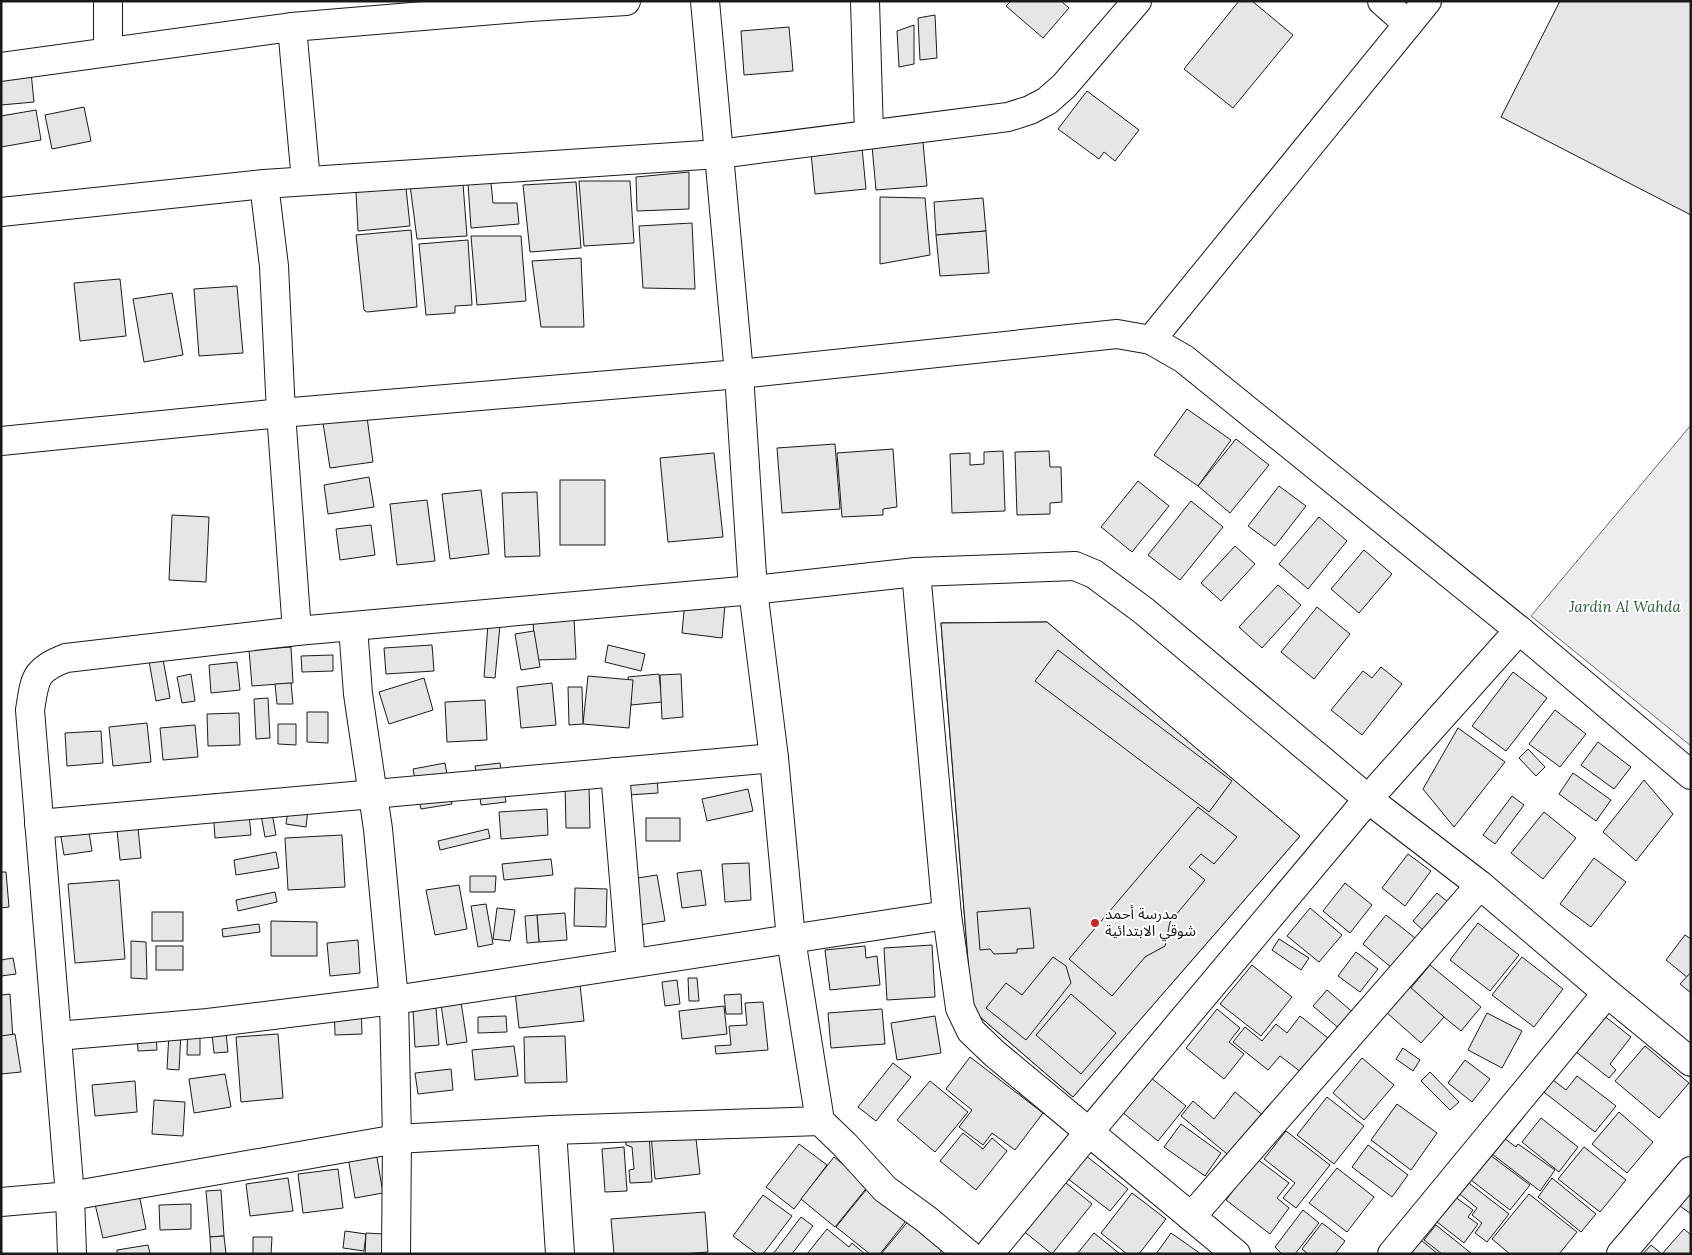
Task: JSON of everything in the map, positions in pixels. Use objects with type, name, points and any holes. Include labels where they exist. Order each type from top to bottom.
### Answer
[{"type":"street","points":[[108,1],[108,52]]},
{"type":"street","points":[[1,67],[351,20],[530,4],[626,1]]},
{"type":"street","points":[[704,1],[739,374],[753,590],[774,758],[791,939],[820,1121],[885,1189],[926,1219],[968,1254]]},
{"type":"street","points":[[865,1],[869,134]]},
{"type":"street","points":[[1,212],[264,184],[719,154],[1008,117],[1030,110],[1047,101],[1064,86],[1137,1]]},
{"type":"street","points":[[1382,1],[1408,24]]},
{"type":"street","points":[[1151,340],[1427,1]]},
{"type":"street","points":[[292,27],[306,181]]},
{"type":"street","points":[[264,184],[274,266],[281,413],[297,631]]},
{"type":"street","points":[[1,441],[281,413],[739,374],[1117,334],[1151,340],[1184,359],[1519,630],[1691,775]]},
{"type":"street","points":[[72,1254],[70,1196],[30,710],[34,684],[41,671],[55,662],[66,658],[297,631],[753,590],[916,572],[1075,566],[1094,574],[1144,611],[1368,799],[1480,885],[1691,1062]]},
{"type":"street","points":[[916,572],[947,914],[960,1008],[971,1031],[995,1054],[1236,1254]]},
{"type":"street","points":[[353,627],[358,694],[378,839],[394,1000],[398,1139],[396,1254]]},
{"type":"street","points":[[989,1254],[1368,799],[1519,630]]},
{"type":"street","points":[[39,824],[774,758]]},
{"type":"street","points":[[614,772],[631,963]]},
{"type":"street","points":[[1191,1217],[1480,885]]},
{"type":"street","points":[[57,1036],[208,1023],[394,1000],[947,914]]},
{"type":"street","points":[[1392,1254],[1607,993]]},
{"type":"street","points":[[1,1202],[70,1196],[398,1139],[552,1130],[820,1121]]},
{"type":"street","points":[[552,1130],[560,1254]]},
{"type":"street","points":[[1621,1254],[1691,1171]]},
{"type":"green space","name":"Jardin Al Wahda","points":[[1691,425],[1691,746],[1531,616]]},
{"type":"building","points":[[1011,1],[1061,1],[1069,8],[1043,38],[1006,6]]},
{"type":"building","points":[[1239,1],[1252,1],[1293,35],[1233,108],[1184,69]]},
{"type":"building","points":[[1560,1],[1691,1],[1691,215],[1501,117]]},
{"type":"building","points":[[935,15],[937,58],[920,60],[918,18]]},
{"type":"building","points":[[914,25],[914,64],[899,67],[897,31]]},
{"type":"building","points":[[789,27],[793,71],[744,75],[741,31]]},
{"type":"building","points":[[30,62],[34,102],[1,105],[1,65]]},
{"type":"building","points":[[1087,91],[1139,130],[1115,161],[1104,152],[1099,159],[1058,129]]},
{"type":"building","points":[[84,107],[91,141],[52,149],[45,115]]},
{"type":"building","points":[[36,110],[41,140],[1,147],[1,116]]},
{"type":"building","points":[[923,142],[927,186],[876,190],[872,146]]},
{"type":"building","points":[[862,148],[866,189],[815,194],[811,153]]},
{"type":"building","points":[[689,172],[689,209],[637,211],[636,177]]},
{"type":"building","points":[[579,181],[630,181],[634,243],[584,246]]},
{"type":"building","points":[[576,182],[581,248],[530,252],[523,185]]},
{"type":"building","points":[[468,183],[491,183],[493,203],[517,203],[519,224],[471,228]]},
{"type":"building","points":[[463,184],[467,236],[417,239],[410,185]]},
{"type":"building","points":[[406,188],[410,226],[358,231],[356,192]]},
{"type":"building","points":[[880,197],[925,198],[930,255],[880,264]]},
{"type":"building","points":[[983,198],[986,231],[936,235],[934,202]]},
{"type":"building","points":[[692,223],[695,289],[643,288],[639,226]]},
{"type":"building","points":[[411,230],[417,307],[367,312],[364,310],[356,235]]},
{"type":"building","points":[[986,231],[989,273],[940,276],[936,235]]},
{"type":"building","points":[[471,236],[521,236],[526,301],[477,305]]},
{"type":"building","points":[[468,240],[472,305],[455,306],[455,313],[426,315],[419,244]]},
{"type":"building","points":[[581,258],[584,327],[541,327],[532,261]]},
{"type":"building","points":[[120,279],[126,336],[80,341],[74,283]]},
{"type":"building","points":[[237,286],[243,353],[199,356],[194,289]]},
{"type":"building","points":[[172,293],[183,355],[144,362],[133,299]]},
{"type":"building","points":[[1187,409],[1231,440],[1198,486],[1154,455]]},
{"type":"building","points":[[367,417],[373,462],[330,468],[323,423]]},
{"type":"building","points":[[1236,439],[1269,465],[1230,513],[1198,486]]},
{"type":"building","points":[[835,444],[840,509],[782,513],[777,448]]},
{"type":"building","points":[[893,449],[897,507],[883,509],[883,515],[842,517],[837,453]]},
{"type":"building","points":[[1003,451],[1005,511],[952,513],[950,454],[970,453],[970,465],[984,464],[984,452]]},
{"type":"building","points":[[1049,451],[1050,467],[1061,467],[1062,502],[1050,503],[1050,514],[1017,515],[1015,452]]},
{"type":"building","points":[[714,453],[723,537],[668,542],[660,458]]},
{"type":"building","points":[[369,477],[374,507],[328,514],[324,485]]},
{"type":"building","points":[[560,480],[605,480],[605,545],[560,545]]},
{"type":"building","points":[[1138,481],[1169,506],[1132,552],[1101,527]]},
{"type":"building","points":[[1279,486],[1306,506],[1275,546],[1248,526]]},
{"type":"building","points":[[481,490],[489,554],[450,559],[442,494]]},
{"type":"building","points":[[537,492],[540,556],[505,557],[502,493]]},
{"type":"building","points":[[427,500],[435,561],[397,565],[390,504]]},
{"type":"building","points":[[1191,501],[1223,527],[1180,580],[1148,555]]},
{"type":"building","points":[[172,515],[209,517],[206,582],[169,580]]},
{"type":"building","points":[[1319,517],[1347,541],[1308,589],[1279,564]]},
{"type":"building","points":[[371,525],[375,555],[340,560],[336,529]]},
{"type":"building","points":[[1235,546],[1255,564],[1221,601],[1201,583]]},
{"type":"building","points":[[1364,550],[1392,574],[1359,613],[1331,589]]},
{"type":"building","points":[[1278,585],[1301,605],[1262,648],[1239,627]]},
{"type":"building","points":[[686,589],[726,593],[722,638],[682,633]]},
{"type":"building","points":[[1317,607],[1350,634],[1314,679],[1281,652]]},
{"type":"building","points":[[574,618],[576,659],[535,660],[533,619]]},
{"type":"building","name":"مدرسة أحمد شوقي الابتدائية","points":[[1047,622],[1300,836],[1073,1097],[972,1010],[941,623]]},
{"type":"building","name":"مدرسة أحمد شوقي الابتدائية","points":[[1047,622],[1300,836],[1073,1097],[972,1010],[941,623]]},
{"type":"building","points":[[488,624],[500,625],[495,678],[484,677]]},
{"type":"building","points":[[534,631],[540,667],[521,670],[515,634]]},
{"type":"building","points":[[432,645],[434,671],[386,674],[384,648]]},
{"type":"building","points":[[608,645],[645,654],[641,671],[605,662]]},
{"type":"building","points":[[291,647],[293,683],[252,686],[249,650]]},
{"type":"building","points":[[1058,650],[1232,781],[1209,812],[1035,681]]},
{"type":"building","points":[[333,655],[333,671],[302,672],[301,656]]},
{"type":"building","points":[[163,659],[170,698],[156,701],[149,661]]},
{"type":"building","points":[[237,662],[240,690],[211,693],[209,665]]},
{"type":"building","points":[[1381,667],[1402,684],[1362,735],[1331,710],[1363,671],[1372,678]]},
{"type":"building","points":[[1513,672],[1547,698],[1506,751],[1472,726]]},
{"type":"building","points":[[191,674],[195,701],[182,703],[177,677]]},
{"type":"building","points":[[659,674],[662,702],[631,705],[628,677]]},
{"type":"building","points":[[681,674],[683,717],[662,719],[660,675]]},
{"type":"building","points":[[588,676],[633,680],[629,728],[583,724]]},
{"type":"building","points":[[424,678],[433,710],[389,724],[379,692]]},
{"type":"building","points":[[291,683],[293,704],[277,704],[275,684]]},
{"type":"building","points":[[552,683],[556,725],[521,728],[517,687]]},
{"type":"building","points":[[568,687],[582,687],[583,724],[569,725]]},
{"type":"building","points":[[268,698],[270,738],[256,739],[254,699]]},
{"type":"building","points":[[485,700],[487,740],[447,742],[445,702]]},
{"type":"building","points":[[1555,710],[1586,734],[1560,767],[1529,744]]},
{"type":"building","points":[[307,712],[328,712],[328,743],[307,742]]},
{"type":"building","points":[[239,713],[240,745],[208,746],[207,714]]},
{"type":"building","points":[[147,723],[151,762],[113,766],[109,727]]},
{"type":"building","points":[[278,724],[296,724],[296,745],[278,744]]},
{"type":"building","points":[[195,725],[198,757],[163,760],[160,728]]},
{"type":"building","points":[[1458,728],[1505,762],[1454,827],[1423,789]]},
{"type":"building","points":[[101,731],[103,763],[67,766],[65,733]]},
{"type":"building","points":[[1598,742],[1631,767],[1614,789],[1581,765]]},
{"type":"building","points":[[1528,749],[1545,767],[1536,776],[1519,758]]},
{"type":"building","points":[[656,757],[658,793],[629,795],[628,758]]},
{"type":"building","points":[[445,763],[452,804],[421,809],[413,769]]},
{"type":"building","points":[[500,763],[506,802],[481,805],[475,766]]},
{"type":"building","points":[[1573,773],[1611,800],[1596,821],[1559,794]]},
{"type":"building","points":[[1644,780],[1673,814],[1636,861],[1603,832]]},
{"type":"building","points":[[589,785],[590,828],[566,828],[565,786]]},
{"type":"building","points":[[291,788],[310,790],[306,827],[286,824]]},
{"type":"building","points":[[748,789],[753,811],[707,821],[702,799]]},
{"type":"building","points":[[247,792],[251,835],[215,838],[212,794]]},
{"type":"building","points":[[1512,796],[1524,805],[1495,844],[1483,835]]},
{"type":"building","points":[[270,802],[276,835],[265,837],[259,804]]},
{"type":"building","points":[[1198,807],[1237,837],[1214,864],[1201,854],[1189,867],[1205,880],[1170,922],[1165,946],[1145,957],[1112,996],[1069,959]]},
{"type":"building","points":[[547,809],[548,835],[501,839],[499,812]]},
{"type":"building","points":[[1544,812],[1576,838],[1543,879],[1511,853]]},
{"type":"building","points":[[137,818],[141,858],[120,860],[116,820]]},
{"type":"building","points":[[646,818],[680,818],[680,841],[646,841]]},
{"type":"building","points":[[88,826],[92,851],[64,855],[60,831]]},
{"type":"building","points":[[488,829],[490,838],[440,850],[438,841]]},
{"type":"building","points":[[342,835],[345,887],[288,890],[285,838]]},
{"type":"building","points":[[276,852],[279,868],[236,875],[234,860]]},
{"type":"building","points":[[1408,854],[1431,871],[1405,906],[1382,888]]},
{"type":"building","points":[[1594,858],[1626,882],[1591,927],[1560,904]]},
{"type":"building","points":[[551,859],[553,875],[504,880],[502,864]]},
{"type":"building","points":[[749,863],[751,900],[725,902],[722,864]]},
{"type":"building","points":[[701,870],[706,905],[682,908],[677,873]]},
{"type":"building","points":[[1,872],[6,872],[9,907],[1,908]]},
{"type":"building","points":[[657,875],[665,921],[639,925],[631,879]]},
{"type":"building","points":[[470,876],[496,876],[495,892],[470,892]]},
{"type":"building","points":[[119,880],[125,959],[75,963],[68,884]]},
{"type":"building","points":[[1345,883],[1372,905],[1350,933],[1323,911]]},
{"type":"building","points":[[459,885],[467,929],[435,935],[426,890]]},
{"type":"building","points":[[575,888],[607,889],[606,927],[574,926]]},
{"type":"building","points":[[275,892],[277,902],[238,911],[236,900]]},
{"type":"building","points":[[1437,893],[1449,903],[1424,931],[1413,921]]},
{"type":"building","points":[[486,904],[493,944],[478,947],[471,906]]},
{"type":"building","points":[[497,908],[515,910],[510,941],[493,939]]},
{"type":"building","points":[[1030,908],[1034,948],[1017,949],[1017,953],[994,954],[990,949],[980,950],[977,912]]},
{"type":"building","points":[[1310,908],[1342,935],[1319,962],[1287,936]]},
{"type":"building","points":[[152,912],[183,912],[183,941],[152,941]]},
{"type":"building","points":[[565,913],[567,940],[539,942],[537,915]]},
{"type":"building","points":[[537,915],[539,942],[527,943],[525,916]]},
{"type":"building","points":[[1386,915],[1415,938],[1392,968],[1363,944]]},
{"type":"building","points":[[271,921],[317,922],[317,956],[271,956]]},
{"type":"building","points":[[1478,923],[1519,955],[1490,991],[1450,960]]},
{"type":"building","points":[[259,924],[260,932],[223,937],[222,929]]},
{"type":"building","points":[[1685,935],[1691,939],[1691,972],[1687,977],[1666,960]]},
{"type":"building","points":[[1279,939],[1309,958],[1301,970],[1272,950]]},
{"type":"building","points":[[358,940],[360,973],[330,976],[327,943]]},
{"type":"building","points":[[131,941],[146,942],[147,979],[131,978]]},
{"type":"building","points":[[932,945],[935,997],[887,1000],[884,948]]},
{"type":"building","points":[[156,946],[183,946],[183,970],[156,970]]},
{"type":"building","points":[[865,946],[866,958],[877,956],[880,985],[830,990],[825,950]]},
{"type":"building","points":[[1356,952],[1378,969],[1360,992],[1338,976]]},
{"type":"building","points":[[1053,957],[1066,966],[1071,983],[1026,1040],[986,1008],[1006,983],[1022,995]]},
{"type":"building","points":[[1522,957],[1563,989],[1534,1027],[1492,995]]},
{"type":"building","points":[[13,958],[16,974],[1,976],[1,960]]},
{"type":"building","points":[[1252,965],[1292,997],[1261,1036],[1220,1004]]},
{"type":"building","points":[[1430,965],[1481,1007],[1461,1031],[1410,989]]},
{"type":"building","points":[[1691,972],[1691,993],[1680,984]]},
{"type":"building","points":[[688,978],[697,978],[699,1001],[689,1001]]},
{"type":"building","points":[[677,980],[680,1004],[665,1006],[662,982]]},
{"type":"building","points":[[580,985],[584,1021],[519,1028],[515,991]]},
{"type":"building","points":[[1409,986],[1444,1017],[1421,1043],[1386,1012]]},
{"type":"building","points":[[1327,990],[1356,1015],[1342,1031],[1313,1006]]},
{"type":"building","points":[[10,994],[13,1039],[1,1040],[1,995]]},
{"type":"building","points":[[741,994],[742,1014],[726,1014],[724,995]]},
{"type":"building","points":[[1071,994],[1116,1033],[1081,1074],[1036,1035]]},
{"type":"building","points":[[460,995],[467,1042],[447,1045],[440,998]]},
{"type":"building","points":[[361,1000],[362,1034],[335,1035],[334,1001]]},
{"type":"building","points":[[763,1002],[768,1050],[716,1054],[715,1046],[731,1045],[729,1026],[747,1025],[745,1003]]},
{"type":"building","points":[[724,1006],[727,1034],[682,1039],[679,1011]]},
{"type":"building","points":[[436,1008],[439,1045],[415,1047],[413,1009]]},
{"type":"building","points":[[882,1009],[885,1044],[831,1048],[828,1013]]},
{"type":"building","points":[[1217,1009],[1240,1028],[1229,1042],[1244,1054],[1224,1079],[1186,1048]]},
{"type":"building","points":[[1487,1013],[1522,1031],[1502,1068],[1468,1050]]},
{"type":"building","points":[[155,1014],[157,1050],[138,1051],[136,1015]]},
{"type":"building","points":[[170,1015],[182,1015],[179,1070],[167,1069]]},
{"type":"building","points":[[1603,1015],[1631,1037],[1610,1064],[1616,1070],[1609,1078],[1575,1051]]},
{"type":"building","points":[[506,1016],[507,1032],[478,1033],[478,1017]]},
{"type":"building","points":[[935,1016],[941,1053],[897,1060],[891,1023]]},
{"type":"building","points":[[1300,1016],[1328,1038],[1301,1072],[1280,1056],[1268,1070],[1233,1042],[1245,1027],[1262,1041],[1276,1024],[1287,1033]]},
{"type":"building","points":[[188,1017],[200,1017],[200,1055],[187,1055]]},
{"type":"building","points":[[225,1024],[228,1052],[214,1053],[211,1025]]},
{"type":"building","points":[[15,1034],[21,1072],[1,1074],[1,1036]]},
{"type":"building","points":[[278,1034],[283,1098],[241,1102],[236,1037]]},
{"type":"building","points":[[565,1036],[567,1082],[525,1083],[524,1037]]},
{"type":"building","points":[[514,1046],[518,1076],[475,1080],[472,1050]]},
{"type":"building","points":[[1645,1046],[1689,1083],[1659,1118],[1615,1081]]},
{"type":"building","points":[[1403,1048],[1420,1060],[1413,1071],[1396,1059]]},
{"type":"building","points":[[970,1057],[1043,1113],[1015,1150],[992,1133],[983,1145],[959,1127],[972,1110],[946,1089]]},
{"type":"building","points":[[1362,1058],[1394,1085],[1364,1120],[1333,1093]]},
{"type":"building","points":[[1465,1060],[1490,1079],[1472,1102],[1448,1083]]},
{"type":"building","points":[[893,1063],[911,1077],[876,1121],[858,1107]]},
{"type":"building","points":[[451,1069],[453,1090],[418,1094],[415,1073]]},
{"type":"building","points":[[1430,1072],[1459,1102],[1450,1110],[1421,1081]]},
{"type":"building","points":[[225,1074],[231,1107],[194,1113],[189,1079]]},
{"type":"building","points":[[1577,1076],[1616,1106],[1595,1132],[1540,1089],[1549,1077],[1566,1090]]},
{"type":"building","points":[[1150,1077],[1186,1106],[1158,1141],[1122,1112]]},
{"type":"building","points":[[135,1081],[137,1112],[95,1116],[92,1085]]},
{"type":"building","points":[[930,1081],[968,1112],[935,1152],[897,1120]]},
{"type":"building","points":[[1235,1092],[1265,1117],[1232,1158],[1181,1116],[1193,1101],[1214,1119]]},
{"type":"building","points":[[1327,1097],[1364,1126],[1334,1164],[1297,1135]]},
{"type":"building","points":[[154,1100],[185,1102],[183,1136],[152,1134]]},
{"type":"building","points":[[1397,1104],[1437,1133],[1411,1170],[1371,1140]]},
{"type":"building","points":[[1619,1112],[1653,1142],[1627,1173],[1592,1144]]},
{"type":"building","points":[[1541,1118],[1578,1147],[1559,1172],[1522,1142]]},
{"type":"building","points":[[1181,1124],[1221,1153],[1205,1176],[1164,1147]]},
{"type":"building","points":[[695,1130],[700,1174],[655,1179],[651,1135]]},
{"type":"building","points":[[1286,1131],[1330,1165],[1296,1208],[1283,1198],[1295,1183],[1264,1159]]},
{"type":"building","points":[[649,1133],[652,1182],[630,1183],[629,1170],[634,1169],[632,1147],[626,1145],[625,1134]]},
{"type":"building","points":[[963,1133],[983,1149],[992,1138],[1007,1151],[976,1190],[940,1161]]},
{"type":"building","points":[[1504,1138],[1516,1147],[1518,1144],[1555,1170],[1540,1191],[1492,1154]]},
{"type":"building","points":[[799,1144],[827,1165],[794,1209],[766,1187]]},
{"type":"building","points":[[1368,1145],[1408,1175],[1392,1197],[1352,1167]]},
{"type":"building","points":[[375,1146],[383,1193],[355,1198],[347,1151]]},
{"type":"building","points":[[624,1147],[627,1191],[605,1192],[602,1149]]},
{"type":"building","points":[[1584,1147],[1626,1180],[1600,1212],[1558,1179]]},
{"type":"building","points":[[1486,1152],[1530,1185],[1510,1210],[1467,1177]]},
{"type":"building","points":[[1085,1155],[1128,1189],[1110,1211],[1067,1178]]},
{"type":"building","points":[[834,1157],[869,1185],[835,1227],[801,1199]]},
{"type":"building","points":[[1257,1159],[1289,1183],[1277,1198],[1289,1208],[1270,1234],[1226,1200]]},
{"type":"building","points":[[1337,1168],[1374,1197],[1347,1232],[1309,1203]]},
{"type":"building","points":[[338,1169],[343,1208],[303,1213],[298,1174]]},
{"type":"building","points":[[288,1178],[293,1211],[250,1216],[246,1184]]},
{"type":"building","points":[[1552,1178],[1596,1214],[1581,1232],[1538,1197]]},
{"type":"building","points":[[1061,1179],[1092,1204],[1052,1254],[1021,1229]]},
{"type":"building","points":[[1465,1180],[1509,1214],[1487,1242],[1475,1233],[1482,1223],[1472,1215],[1477,1208],[1456,1191]]},
{"type":"building","points":[[870,1185],[909,1217],[880,1254],[870,1254],[836,1227]]},
{"type":"building","points":[[221,1190],[224,1236],[210,1237],[206,1191]]},
{"type":"building","points":[[1691,1192],[1691,1214],[1680,1206]]},
{"type":"building","points":[[1132,1193],[1166,1219],[1139,1254],[1127,1254],[1101,1233]]},
{"type":"building","points":[[139,1194],[146,1229],[103,1238],[95,1204]]},
{"type":"building","points":[[1451,1194],[1473,1210],[1468,1217],[1478,1224],[1464,1243],[1432,1218]]},
{"type":"building","points":[[1529,1194],[1577,1232],[1559,1254],[1510,1254],[1492,1239]]},
{"type":"building","points":[[763,1195],[792,1216],[763,1254],[757,1254],[733,1236]]},
{"type":"building","points":[[191,1204],[191,1229],[160,1230],[159,1205]]},
{"type":"building","points":[[1303,1210],[1319,1223],[1295,1254],[1282,1254],[1275,1247]]},
{"type":"building","points":[[705,1212],[708,1252],[614,1254],[611,1219]]},
{"type":"building","points":[[801,1217],[813,1226],[792,1254],[773,1254]]},
{"type":"building","points":[[910,1219],[944,1247],[939,1254],[881,1254]]},
{"type":"building","points":[[1322,1223],[1345,1241],[1335,1254],[1308,1254],[1302,1249]]},
{"type":"building","points":[[1436,1225],[1472,1254],[1442,1254],[1424,1240]]},
{"type":"building","points":[[827,1229],[849,1247],[852,1243],[865,1254],[807,1254]]},
{"type":"building","points":[[1684,1229],[1691,1235],[1691,1254],[1662,1254]]},
{"type":"building","points":[[345,1231],[366,1234],[364,1251],[343,1248]]},
{"type":"building","points":[[366,1233],[384,1234],[383,1254],[365,1254]]},
{"type":"building","points":[[1094,1233],[1120,1254],[1077,1254]]},
{"type":"building","points":[[1171,1233],[1201,1254],[1156,1254]]},
{"type":"building","points":[[224,1236],[226,1254],[211,1254],[210,1237]]},
{"type":"building","points":[[1416,1236],[1438,1254],[1402,1254]]},
{"type":"building","points":[[253,1237],[272,1237],[271,1254],[253,1254]]},
{"type":"building","points":[[148,1245],[150,1254],[117,1254],[117,1250]]},
{"type":"building","points":[[1651,1245],[1662,1254],[1643,1254]]},
{"type":"place","name":"مدرسة أحمد شوقي الابتدائية","points":[[1095,923]]}]
